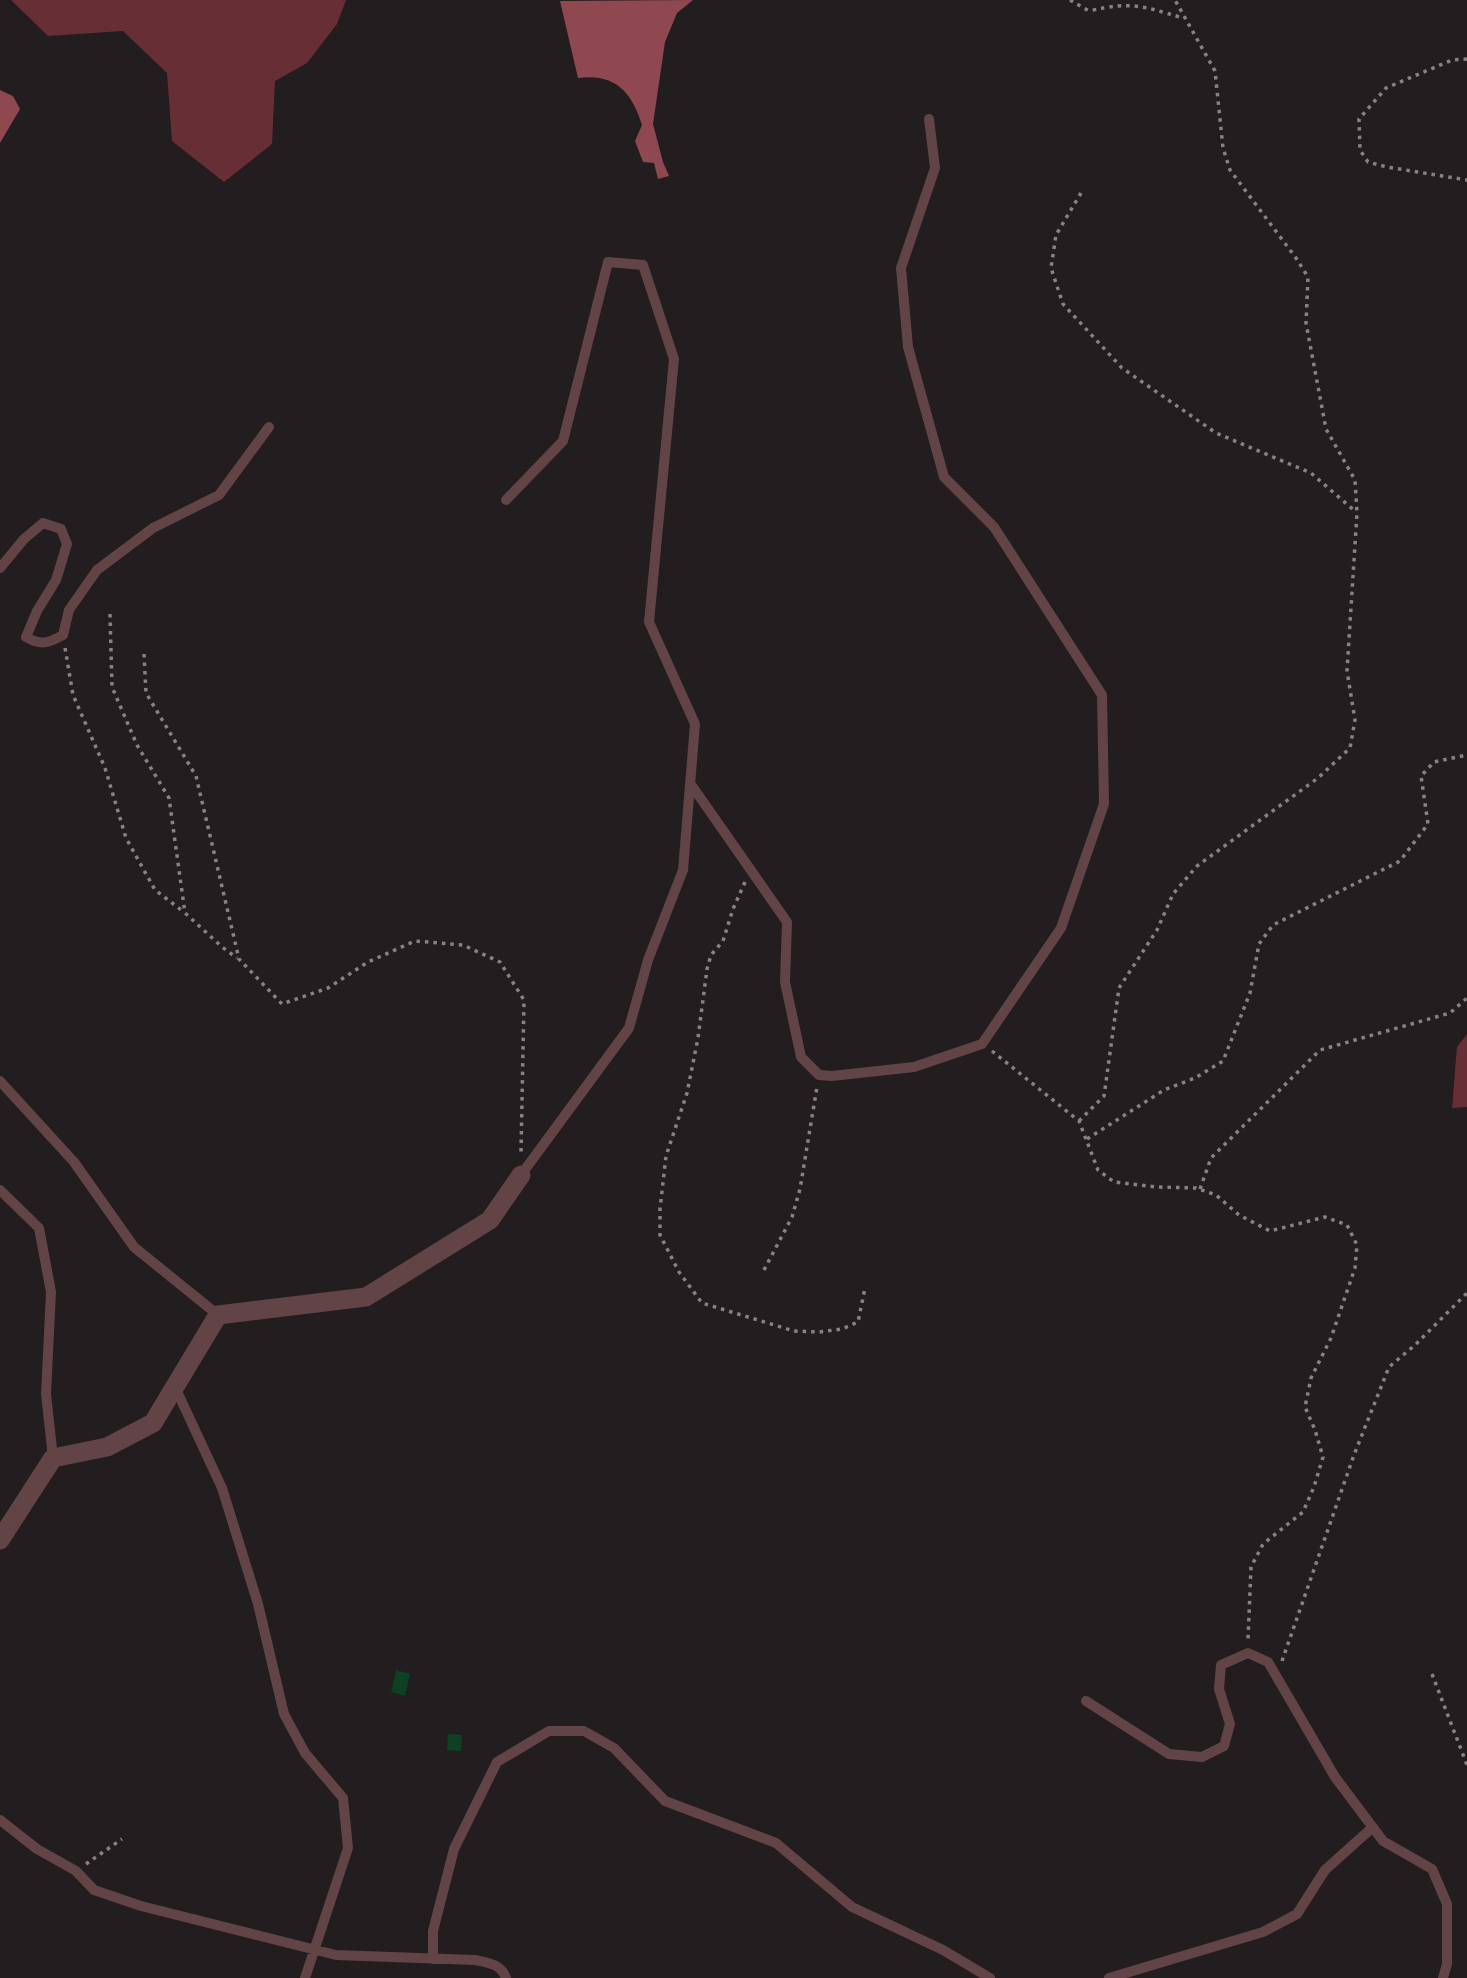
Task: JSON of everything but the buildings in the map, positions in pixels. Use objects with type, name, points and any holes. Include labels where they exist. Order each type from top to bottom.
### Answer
[{"type":"street","points":[[0,1540],[53,1458],[107,1447],[153,1423],[218,1315],[366,1297],[490,1220],[521,1175]]},
{"type":"lane","points":[[690,783],[786,922],[785,982],[801,1057],[819,1075],[914,1067],[982,1044],[1061,929],[1104,804],[1102,695],[994,527],[944,477],[908,347],[901,268],[935,169],[929,119]]},
{"type":"lane","points":[[506,500],[563,441],[608,262],[643,265],[674,359],[649,622],[695,724],[683,870],[648,960],[629,1028],[521,1175]]},
{"type":"lane","points":[[0,568],[24,539],[43,523],[61,529],[67,544],[56,580],[37,611],[26,637],[38,643],[49,643],[63,635],[69,610],[97,570],[153,528],[219,495],[270,427]]},
{"type":"lane","points":[[0,1081],[74,1162],[134,1247],[218,1315]]},
{"type":"lane","points":[[0,1189],[39,1228],[51,1292],[46,1394],[53,1458]]},
{"type":"lane","points":[[174,1387],[222,1488],[258,1604],[284,1714],[305,1753],[344,1798],[348,1848],[305,1978]]},
{"type":"lane","points":[[1086,1701],[1170,1754],[1202,1756],[1224,1746],[1230,1724],[1219,1689],[1221,1665],[1248,1653],[1268,1662],[1335,1777],[1383,1840],[1432,1869],[1447,1903],[1447,1964],[1443,1978]]},
{"type":"lane","points":[[433,1959],[433,1931],[454,1849],[497,1762],[549,1731],[584,1731],[614,1748],[665,1801],[776,1843],[852,1907],[943,1950],[990,1978]]},
{"type":"lane","points":[[0,1820],[37,1849],[76,1871],[94,1890],[141,1906],[336,1955],[475,1960],[495,1964],[504,1972],[506,1978]]},
{"type":"lane","points":[[1109,1978],[1263,1932],[1297,1914],[1325,1870],[1373,1827]]},
{"type":"path","points":[[1070,0],[1089,11],[1119,4],[1140,5],[1185,18]]},
{"type":"path","points":[[1079,1121],[1104,1096],[1119,988],[1157,930],[1173,894],[1197,866],[1318,778],[1350,748],[1355,720],[1347,671],[1357,513],[1354,480],[1326,429],[1306,323],[1308,278],[1296,257],[1230,170],[1223,148],[1215,71],[1175,0]]},
{"type":"path","points":[[1467,59],[1452,60],[1386,88],[1359,119],[1360,150],[1368,162],[1467,180]]},
{"type":"path","points":[[1081,193],[1056,236],[1051,268],[1063,304],[1122,368],[1216,433],[1311,473],[1357,513]]},
{"type":"path","points":[[110,614],[112,687],[137,745],[169,798],[185,913]]},
{"type":"path","points":[[63,635],[73,695],[105,768],[126,838],[155,890],[239,959],[282,1004],[328,988],[368,962],[415,941],[463,945],[500,962],[524,1000],[521,1175]]},
{"type":"path","points":[[144,654],[146,692],[196,776],[239,959]]},
{"type":"path","points":[[1087,1139],[1164,1090],[1195,1078],[1223,1061],[1250,993],[1259,944],[1273,925],[1400,861],[1428,824],[1421,776],[1434,762],[1467,755]]},
{"type":"path","points":[[751,870],[733,909],[723,941],[711,955],[707,969],[698,1038],[687,1093],[666,1156],[660,1235],[679,1272],[702,1303],[794,1331],[842,1329],[858,1322],[865,1288]]},
{"type":"path","points":[[1200,1189],[1211,1158],[1320,1051],[1450,1013],[1467,998]]},
{"type":"path","points":[[982,1044],[1079,1121],[1098,1170],[1114,1182],[1200,1189],[1216,1195],[1239,1215],[1270,1231],[1325,1217],[1347,1225],[1357,1245],[1354,1268],[1331,1338],[1311,1378],[1305,1407],[1323,1457],[1303,1512],[1264,1544],[1251,1567],[1248,1653]]},
{"type":"path","points":[[764,1270],[792,1217],[800,1189],[819,1075]]},
{"type":"path","points":[[1276,1676],[1389,1367],[1467,1293]]},
{"type":"path","points":[[1432,1674],[1467,1765]]},
{"type":"path","points":[[76,1871],[122,1839]]},
{"type":"shaded area","points":[[11,0],[346,0],[337,24],[307,63],[275,81],[272,144],[224,182],[172,141],[167,73],[123,31],[48,36]]},
{"type":"shaded area","points":[[693,0],[677,13],[665,42],[653,124],[669,176],[658,179],[654,163],[643,162],[635,141],[642,125],[627,94],[612,82],[591,77],[578,78],[560,1]]},
{"type":"shaded area","points":[[0,90],[13,96],[20,109],[0,143]]},
{"type":"shaded area","points":[[1467,1034],[1467,1107],[1452,1108],[1457,1047]]}]
